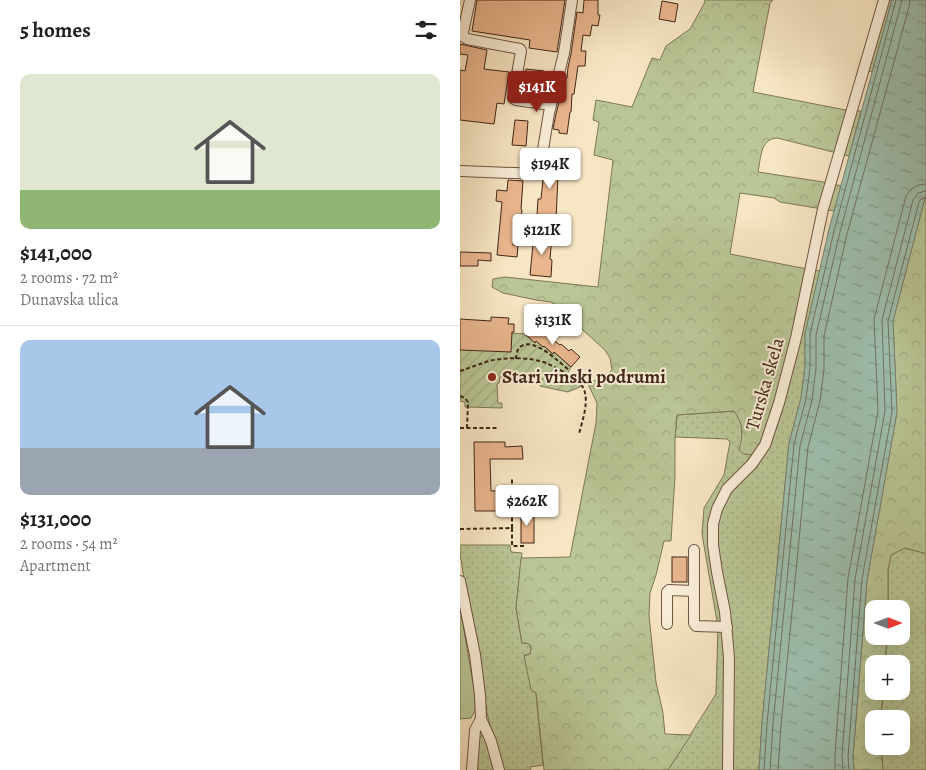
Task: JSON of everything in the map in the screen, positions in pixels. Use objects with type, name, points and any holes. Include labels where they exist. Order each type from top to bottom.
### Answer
[{"type":"street","points":[[470,0],[464,32],[460,34],[467,39],[520,50],[513,98],[551,105]]},
{"type":"street","points":[[460,171],[539,174],[551,105],[564,52],[572,0]]},
{"type":"street","name":"Turska skela","points":[[728,770],[730,658],[727,627],[716,572],[713,524],[717,509],[727,489],[752,464],[766,445],[796,338],[823,210],[884,0]]},
{"type":"street","points":[[694,550],[694,623],[696,626],[727,627]]},
{"type":"street","points":[[460,581],[475,655],[480,696],[480,719],[474,736],[472,770]]},
{"type":"street","points":[[667,624],[667,592],[669,590],[694,591]]},
{"type":"street","points":[[480,719],[491,740],[499,770]]},
{"type":"path","points":[[516,359],[521,346],[538,347],[569,370]]},
{"type":"path","points":[[460,371],[501,359],[537,360],[547,363],[574,378],[585,392],[586,401],[579,434]]},
{"type":"path","points":[[460,396],[468,402],[467,428]]},
{"type":"path","points":[[460,428],[497,428]]},
{"type":"path","points":[[512,478],[512,490]]},
{"type":"path","points":[[512,511],[512,546],[524,546]]},
{"type":"path","points":[[460,529],[512,528]]},
{"type":"green space","points":[[705,0],[773,0],[770,3],[753,92],[851,111],[861,111],[849,156],[777,138],[767,142],[762,150],[758,172],[841,186],[834,211],[740,193],[730,254],[807,269],[788,363],[767,430],[754,455],[744,454],[739,450],[742,430],[740,421],[734,411],[677,415],[671,541],[664,541],[650,593],[649,616],[656,682],[663,713],[665,734],[691,735],[668,770],[544,770],[536,693],[531,690],[524,656],[530,654],[531,649],[527,643],[522,643],[516,608],[521,558],[570,557],[596,423],[597,403],[587,382],[603,379],[612,370],[610,358],[605,350],[565,314],[560,307],[551,302],[503,293],[492,287],[493,279],[505,277],[598,287],[613,160],[594,155],[599,122],[593,120],[596,100],[632,107],[652,58],[660,60],[666,46],[690,29]]},
{"type":"green space","points":[[884,0],[892,0],[872,72],[864,70]]},
{"type":"green space","points":[[926,194],[926,555],[905,548],[891,555],[888,570],[888,600],[865,600],[867,580],[897,412],[893,321]]},
{"type":"green space","points":[[807,269],[820,271],[805,334],[805,367],[801,398],[789,443],[759,770],[668,770],[716,694],[718,627],[702,534],[704,508],[724,475],[730,442],[727,439],[675,437],[677,415],[734,411],[741,420],[742,439]]},
{"type":"green space","points":[[512,333],[525,334],[535,343],[536,341],[553,354],[554,352],[571,367],[567,374],[582,386],[568,392],[540,386],[542,379],[528,375],[526,384],[500,377],[497,384],[498,403],[502,403],[502,408],[465,407],[465,402],[460,401],[460,350]]},
{"type":"green space","points":[[460,545],[510,545],[511,552],[522,553],[516,608],[522,643],[530,645],[531,649],[530,654],[524,655],[536,693],[543,765],[530,767],[531,770],[501,770],[487,713],[476,639],[466,592]]},
{"type":"green space","points":[[904,548],[926,555],[926,770],[883,770],[882,755],[910,755],[910,710],[882,710],[882,700],[910,700],[910,655],[886,655],[886,645],[910,645],[910,600],[888,600],[888,570],[891,555]]},
{"type":"green space","points":[[865,605],[865,645],[886,645],[886,655],[865,655],[865,700],[882,700],[882,710],[865,710],[865,755],[882,755],[883,770],[854,770],[853,757]]},
{"type":"green space","points":[[460,607],[477,707],[471,718],[460,719]]},
{"type":"green space","points":[[479,736],[484,736],[488,740],[496,770],[475,770]]},
{"type":"water","points":[[892,0],[926,0],[926,194],[893,321],[897,412],[867,580],[853,757],[854,770],[759,770],[789,443],[801,398],[805,367],[805,334],[829,229]]},
{"type":"building","points":[[477,0],[565,0],[557,52],[529,48],[530,40],[472,31]]},
{"type":"building","points":[[584,0],[598,0],[598,15],[600,15],[598,26],[592,25],[590,36],[583,35],[581,51],[586,51],[585,66],[578,66],[567,134],[559,133],[559,130],[553,129],[565,78],[567,78],[577,12],[583,13]]},
{"type":"building","points":[[662,1],[678,4],[675,22],[659,19]]},
{"type":"building","points":[[460,44],[487,50],[484,69],[509,72],[504,104],[497,103],[494,124],[460,120],[460,70],[465,71],[468,55],[460,54]]},
{"type":"building","points":[[526,69],[544,71],[541,94],[523,91]]},
{"type":"building","points":[[515,120],[528,121],[526,146],[512,145]]},
{"type":"building","points":[[549,158],[563,160],[562,177],[558,176],[556,220],[545,220],[545,215],[537,215],[538,199],[541,199],[543,180],[546,175]]},
{"type":"building","points":[[508,180],[523,181],[520,229],[515,228],[513,245],[518,245],[517,257],[497,255],[502,202],[496,201],[497,190],[507,191]]},
{"type":"building","points":[[534,234],[552,235],[551,277],[530,275]]},
{"type":"building","points":[[460,252],[491,253],[491,261],[478,260],[478,266],[460,266]]},
{"type":"building","points":[[491,317],[509,318],[508,324],[514,324],[511,352],[460,350],[460,319],[491,321]]},
{"type":"building","points":[[533,325],[541,333],[561,344],[569,351],[571,349],[580,357],[571,367],[554,352],[553,354],[536,341],[535,343],[525,334]]},
{"type":"building","points":[[474,442],[505,442],[505,447],[522,446],[523,459],[490,459],[491,491],[519,490],[519,511],[475,511]]},
{"type":"building","points":[[521,511],[534,511],[534,543],[521,543]]},
{"type":"building","points":[[672,557],[687,557],[687,582],[672,582]]},
{"type":"place","name":"Stari vinski podrumi","points":[[492,377]]}]
